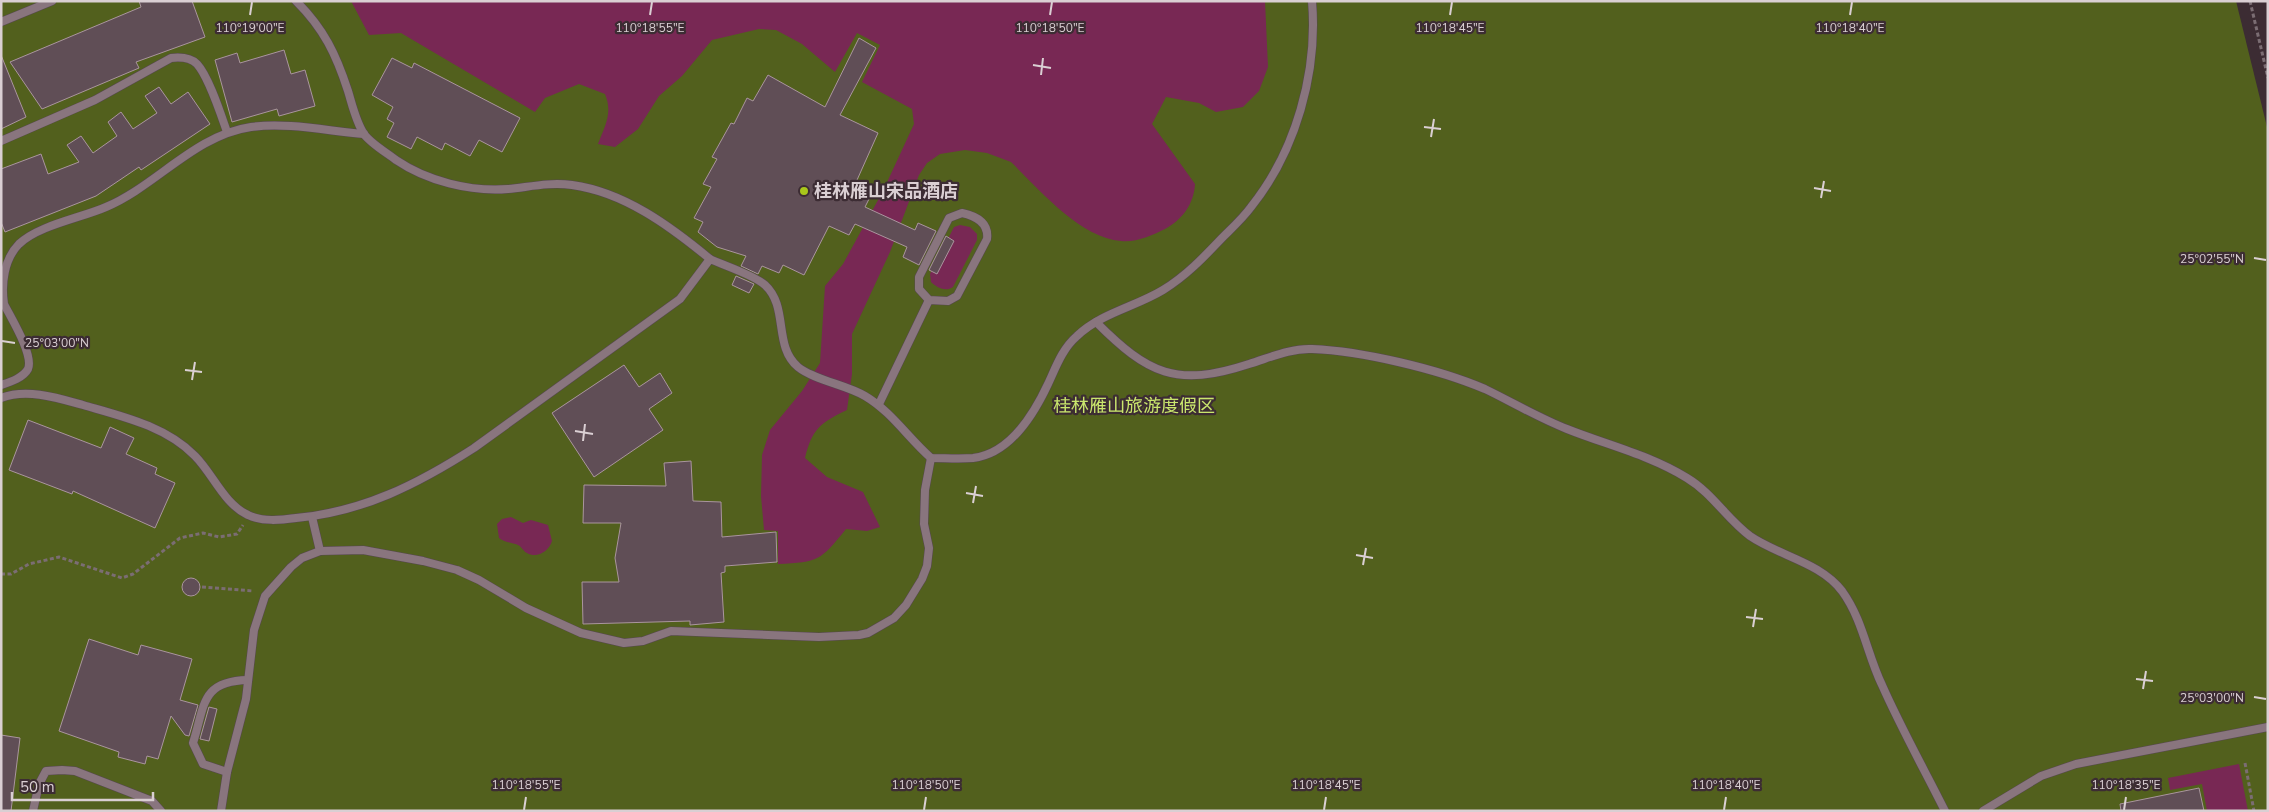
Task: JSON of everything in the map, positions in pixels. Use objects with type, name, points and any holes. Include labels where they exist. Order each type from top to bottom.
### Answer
[{"type":"lane","points":[[1,22],[52,1]]},
{"type":"lane","points":[[296,1],[318,24],[332,47],[364,134],[398,161],[448,184],[507,189],[536,184],[572,185],[599,191],[632,205],[675,231],[710,259],[764,284],[776,298],[784,345],[790,358],[800,368],[862,394],[879,404],[931,458],[974,458],[1009,442],[1040,401],[1062,353],[1076,336],[1096,322],[1162,290],[1190,270],[1251,207],[1274,173],[1292,136],[1304,96],[1312,55],[1312,1]]},
{"type":"lane","points":[[1,141],[95,100],[171,58],[185,57],[197,64],[210,88],[228,132]]},
{"type":"lane","points":[[1,385],[20,377],[27,370],[28,365],[26,348],[4,304],[5,271],[13,251],[26,238],[126,197],[193,152],[228,132],[268,126],[364,134]]},
{"type":"lane","points":[[962,213],[982,222],[987,231],[987,239],[957,296],[948,301],[929,300],[920,289],[919,277],[949,218],[962,213]]},
{"type":"lane","points":[[1,398],[22,394],[36,394],[90,407],[157,430],[183,444],[194,455],[227,498],[248,516],[273,520],[336,513],[373,502],[404,489],[451,463],[680,299],[710,259]]},
{"type":"lane","points":[[879,404],[929,300]]},
{"type":"lane","points":[[1096,322],[1122,348],[1140,361],[1172,374],[1193,376],[1219,373],[1288,351],[1308,348],[1381,359],[1435,371],[1483,389],[1554,423],[1659,462],[1675,470],[1690,480],[1752,537],[1810,566],[1829,578],[1840,589],[1855,611],[1880,683],[1945,811]]},
{"type":"lane","points":[[221,811],[227,772],[246,699],[254,630],[265,596],[291,567],[302,558],[320,551],[376,552],[457,570],[479,580],[547,618],[595,637],[624,643],[643,641],[671,632],[819,637],[860,635],[868,633],[894,618],[906,605],[922,579],[927,566],[928,548],[924,524],[925,490],[931,458]]},
{"type":"lane","points":[[312,517],[320,551]]},
{"type":"lane","points":[[227,772],[203,764],[193,743],[207,696],[217,685],[248,680]]},
{"type":"lane","points":[[1983,811],[2041,776],[2076,764],[2268,727]]},
{"type":"lane","points":[[33,811],[39,784],[46,772],[62,770],[75,771],[152,801],[160,811]]},
{"type":"path","points":[[2250,1],[2268,78]]},
{"type":"path","points":[[1,574],[12,574],[29,564],[59,557],[122,578],[133,574],[180,538],[203,533],[219,537],[237,534],[248,516]]},
{"type":"path","points":[[202,587],[248,590],[265,596]]},
{"type":"path","points":[[2245,764],[2254,811]]},
{"type":"green space","name":"桂林雁山旅游度假区","points":[[1,1],[2236,1],[2268,131],[2268,811],[1,811]]},
{"type":"shaded area","points":[[351,1],[1265,1],[1268,67],[1259,91],[1243,107],[1216,112],[1199,103],[1166,97],[1152,124],[1195,184],[1194,191],[1190,205],[1177,221],[1160,231],[1138,240],[1121,241],[1105,238],[1090,231],[1075,222],[1047,198],[1011,162],[987,153],[965,150],[940,154],[927,163],[919,175],[890,252],[852,334],[852,374],[847,410],[818,428],[814,433],[805,458],[827,477],[863,492],[880,527],[867,531],[846,529],[830,548],[818,558],[802,562],[778,564],[778,531],[764,530],[761,496],[762,455],[770,430],[802,391],[820,363],[825,286],[843,264],[883,191],[914,124],[912,109],[862,82],[880,45],[857,33],[835,72],[802,44],[776,30],[759,29],[712,40],[682,76],[659,96],[638,129],[615,147],[598,144],[608,113],[605,94],[579,84],[545,98],[535,112],[401,33],[369,35]]},
{"type":"shaded area","points":[[960,225],[970,227],[977,234],[977,240],[953,287],[942,289],[931,282],[930,274],[954,227]]},
{"type":"shaded area","points":[[511,517],[523,523],[531,520],[548,525],[552,541],[548,548],[542,553],[531,555],[518,545],[499,538],[497,524],[502,519]]},
{"type":"shaded area","points":[[2239,764],[2248,811],[2207,811],[2202,784],[2170,790],[2168,778]]},
{"type":"building","points":[[139,1],[192,1],[205,37],[136,62],[139,68],[42,109],[10,62],[141,7]]},
{"type":"building","points":[[859,38],[876,48],[840,115],[878,133],[853,189],[870,197],[865,207],[915,230],[918,223],[936,231],[919,265],[903,257],[907,247],[855,224],[849,235],[829,226],[804,275],[783,265],[779,273],[762,266],[758,274],[741,266],[746,256],[717,247],[698,232],[703,222],[694,218],[711,187],[703,184],[717,159],[712,157],[731,123],[734,124],[747,98],[753,101],[768,75],[825,107]]},
{"type":"building","points":[[284,50],[291,74],[305,70],[315,106],[279,116],[277,109],[232,122],[215,60],[237,53],[240,63]]},
{"type":"building","points":[[1,55],[26,117],[1,129]]},
{"type":"building","points":[[392,58],[412,68],[414,63],[520,118],[502,152],[479,140],[470,156],[445,143],[442,150],[417,137],[411,149],[387,137],[394,123],[387,119],[393,107],[372,95]]},
{"type":"building","points":[[159,87],[171,104],[188,92],[210,124],[141,170],[139,167],[96,196],[5,232],[1,222],[1,169],[41,154],[48,174],[79,162],[67,145],[81,136],[93,153],[117,136],[108,122],[121,112],[133,129],[157,113],[145,96]]},
{"type":"building","points":[[946,236],[954,241],[937,274],[929,270]]},
{"type":"building","points":[[736,276],[754,284],[749,293],[732,285]]},
{"type":"building","points":[[624,365],[639,387],[660,373],[672,393],[649,409],[663,430],[594,477],[552,413]]},
{"type":"building","points":[[28,420],[101,448],[110,427],[134,438],[126,454],[157,468],[155,474],[175,483],[155,528],[73,491],[72,494],[9,470]]},
{"type":"building","points":[[691,461],[693,501],[721,502],[722,537],[776,532],[777,562],[725,566],[725,572],[721,573],[724,622],[690,625],[690,621],[583,624],[582,582],[619,582],[615,558],[621,523],[583,523],[584,485],[666,486],[664,463]]},
{"type":"building","points":[[191,578],[197,581],[200,587],[197,593],[191,596],[185,593],[182,587],[185,581]]},
{"type":"building","points":[[89,639],[138,655],[141,645],[192,659],[180,700],[198,705],[189,736],[185,735],[171,716],[158,759],[147,756],[145,764],[118,757],[119,752],[59,731]]},
{"type":"building","points":[[209,707],[217,709],[209,741],[200,739]]},
{"type":"building","points":[[1,735],[20,738],[11,811],[1,811]]},
{"type":"building","points":[[2199,788],[2204,811],[2121,811],[2120,804]]},
{"type":"place","name":"桂林雁山宋品酒店","points":[[804,191]]}]
